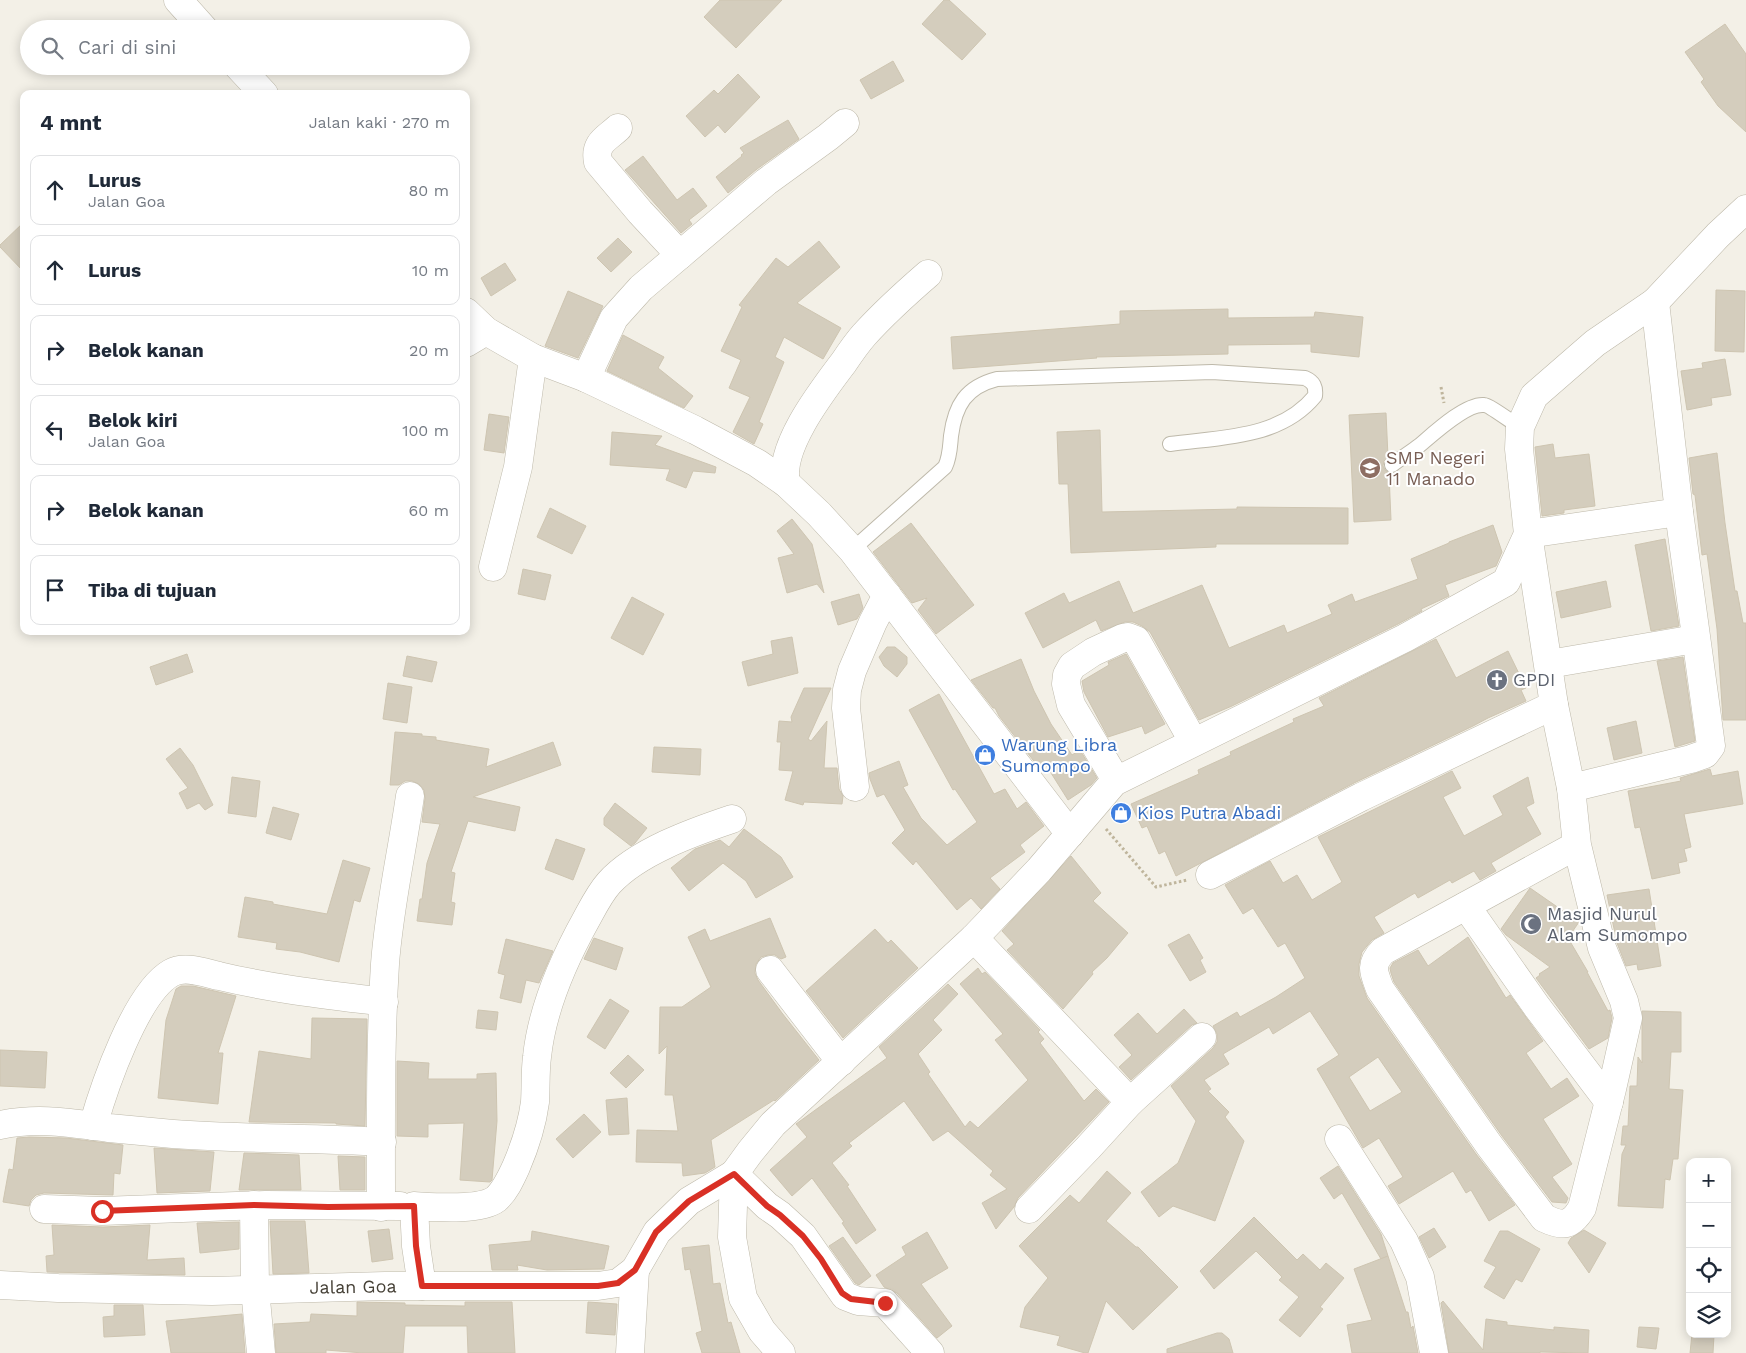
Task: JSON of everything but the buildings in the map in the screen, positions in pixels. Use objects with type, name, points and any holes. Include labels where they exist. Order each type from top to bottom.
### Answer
[{"type":"street","points":[[178,0],[196,20]]},
{"type":"street","points":[[246,75],[260,90]]},
{"type":"street","points":[[586,378],[614,318],[641,288],[766,182],[845,123]]},
{"type":"street","points":[[618,128],[598,145],[596,154],[598,162],[640,212],[680,255]]},
{"type":"street","points":[[1577,845],[1383,952],[1374,963],[1374,972],[1380,989],[1489,1145],[1544,1218],[1554,1223],[1563,1224],[1572,1222],[1582,1208],[1628,1018],[1624,1001],[1602,948],[1577,845],[1571,788],[1554,705],[1528,534],[1519,449],[1520,426],[1534,396],[1595,343],[1655,302],[1718,235],[1746,209]]},
{"type":"street","points":[[786,483],[784,475],[791,446],[816,398],[864,335],[897,301],[928,274]]},
{"type":"street","points":[[1571,788],[1705,754],[1711,746],[1678,512],[1655,302]]},
{"type":"street","points":[[470,322],[476,337],[586,378],[734,450],[786,483],[819,514],[852,550],[1070,834]]},
{"type":"street","points":[[493,567],[518,467],[533,358]]},
{"type":"street","points":[[1528,534],[1678,512]]},
{"type":"street","points":[[781,1353],[762,1331],[743,1298],[732,1237],[734,1174],[773,1124],[974,938],[1039,870],[1116,780],[1405,638],[1506,582],[1528,534]]},
{"type":"street","points":[[854,787],[846,708],[847,690],[852,671],[887,595]]},
{"type":"street","points":[[1116,780],[1071,705],[1066,684],[1067,675],[1072,666],[1093,652],[1123,638],[1128,637],[1136,640],[1193,741]]},
{"type":"street","points":[[1549,664],[1695,639]]},
{"type":"street","points":[[1210,875],[1360,797],[1554,705]]},
{"type":"street","points":[[381,1207],[384,1002],[390,921],[410,796]]},
{"type":"street","points":[[44,1209],[102,1211],[254,1205],[473,1207],[495,1200],[509,1181],[527,1142],[534,1103],[537,1056],[550,997],[580,930],[594,904],[609,883],[634,863],[672,842],[732,819]]},
{"type":"street","points":[[1466,906],[1537,1007],[1609,1102]]},
{"type":"street","points":[[974,938],[1130,1102]]},
{"type":"street","points":[[94,1126],[102,1094],[135,1017],[155,987],[172,972],[189,969],[247,982],[384,1002]]},
{"type":"street","points":[[770,970],[841,1062]]},
{"type":"street","points":[[1029,1209],[1130,1102],[1202,1037]]},
{"type":"street","points":[[0,1125],[20,1121],[42,1120],[181,1134],[382,1142]]},
{"type":"street","points":[[1339,1139],[1404,1241],[1420,1276],[1434,1353]]},
{"type":"street","points":[[734,1174],[767,1206],[803,1236],[821,1259],[842,1293],[851,1299],[885,1303],[930,1353]]},
{"type":"street","name":"Jalan Goa","points":[[0,1285],[212,1292],[255,1289],[422,1286],[598,1286],[618,1283],[635,1270],[656,1232],[689,1201],[734,1174]]},
{"type":"street","points":[[254,1205],[255,1289],[261,1353]]},
{"type":"street","points":[[414,1206],[416,1246],[422,1286]]},
{"type":"street","points":[[630,1353],[635,1270]]},
{"type":"lane","points":[[852,550],[945,467],[949,457],[954,419],[959,405],[982,382],[997,379],[1212,372],[1306,378],[1312,381],[1314,385],[1315,396],[1310,402],[1289,420],[1275,426],[1259,431],[1170,444]]},
{"type":"lane","points":[[1392,465],[1419,446],[1448,420],[1481,405],[1488,406],[1504,418],[1520,426]]},
{"type":"path","points":[[1090,811],[1156,887],[1210,875]]},
{"type":"place","name":"SMP Negeri 11 Manado","points":[[1370,468]]},
{"type":"place","name":"GPDI","points":[[1497,680]]},
{"type":"place","name":"Warung Libra Sumompo","points":[[985,755]]},
{"type":"place","name":"Kios Putra Abadi","points":[[1121,813]]},
{"type":"place","name":"Masjid Nurul Alam Sumompo","points":[[1531,924]]},
{"type":"route","points":[[102,1211],[254,1205],[328,1207],[414,1206],[417,1262],[422,1286],[598,1286],[618,1283],[635,1270],[656,1232],[689,1201],[734,1174],[767,1206],[803,1236],[821,1259],[842,1293],[858,1301],[885,1303]]}]
